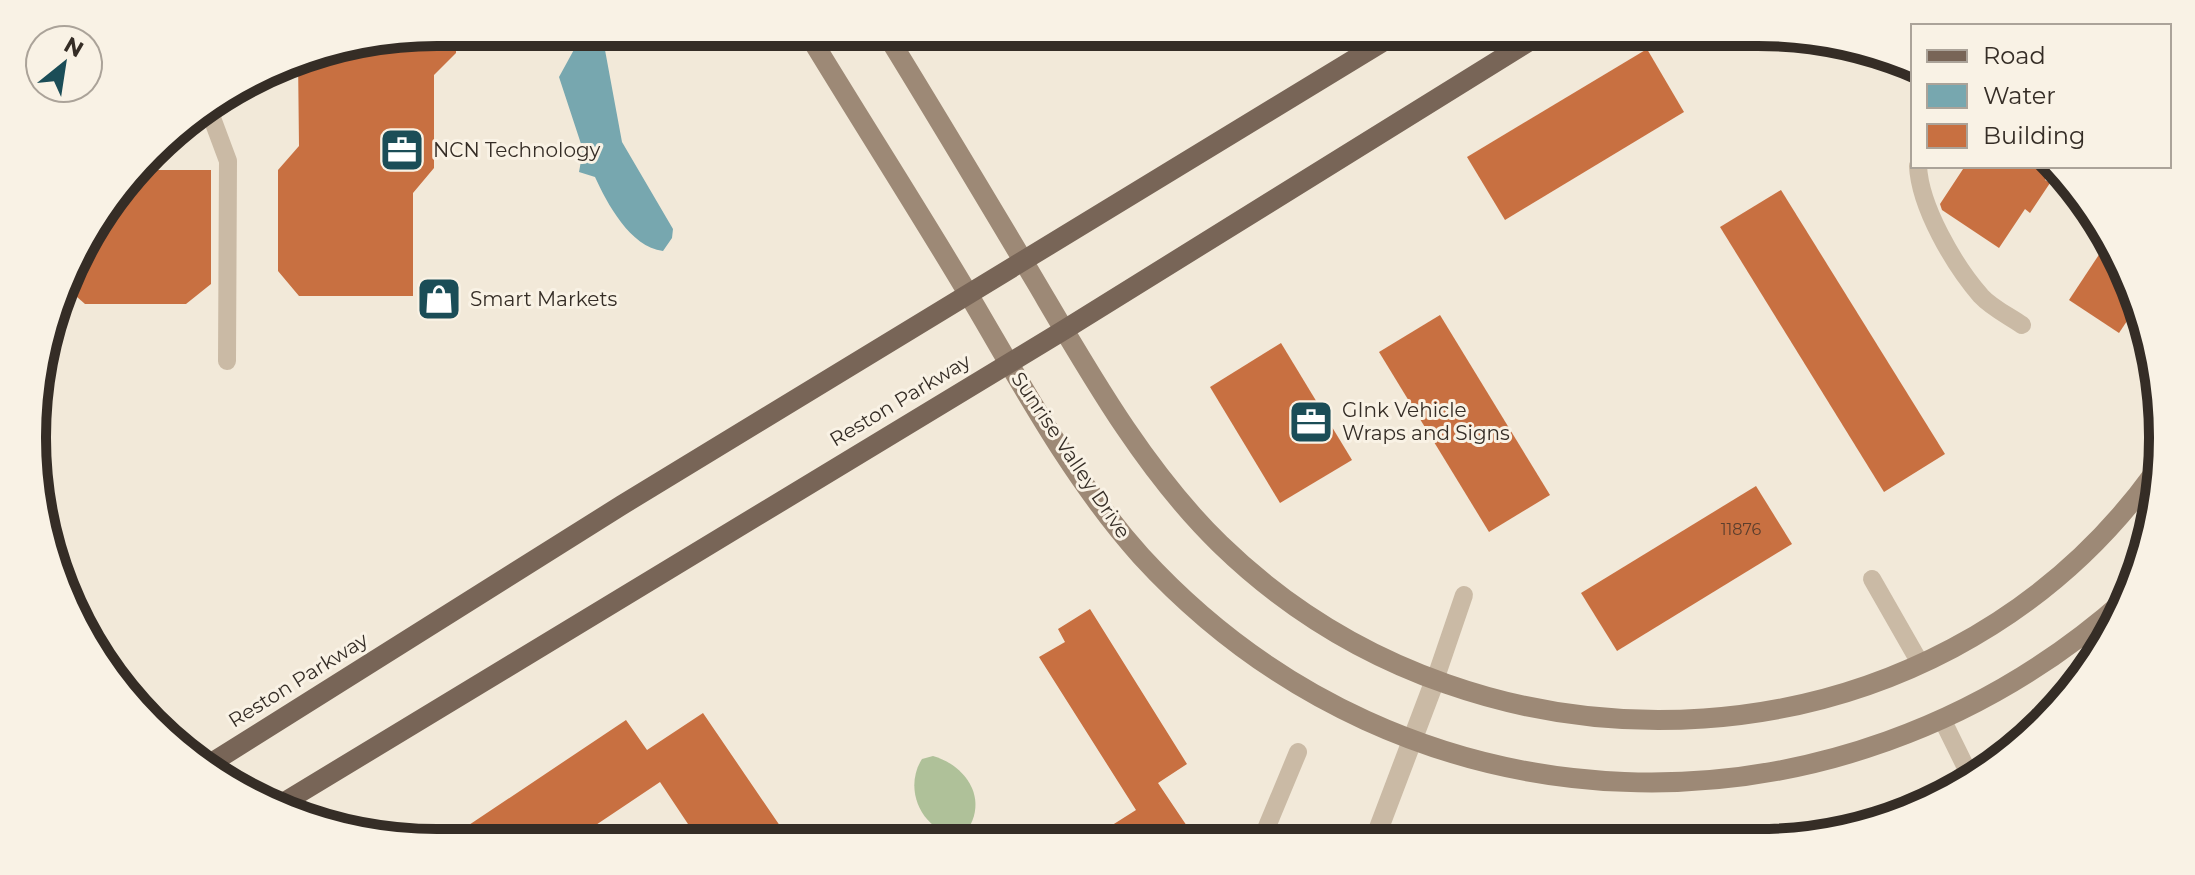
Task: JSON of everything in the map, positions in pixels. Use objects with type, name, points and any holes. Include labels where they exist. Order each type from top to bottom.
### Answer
[{"type":"main road","name":"Sunrise Valley Drive","points":[[816,46],[1008,363],[1110,519],[1168,584],[1274,670],[1367,723],[1412,741],[1528,772],[1603,782],[1694,782],[1763,775],[1820,764],[1899,739],[1943,721],[2043,665],[2108,614]]},
{"type":"main road","points":[[893,46],[1064,330],[1157,470],[1239,562],[1319,622],[1384,658],[1435,680],[1490,699],[1559,714],[1664,723],[1756,714],[1811,702],[1920,663],[1991,624],[2063,571],[2115,521],[2147,482]]},
{"type":"main road","name":"Reston Parkway","points":[[216,760],[622,505],[1376,46]]},
{"type":"main road","name":"Reston Parkway","points":[[289,799],[1064,330],[1521,46]]},
{"type":"street","points":[[1379,829],[1435,680]]},
{"type":"lane","points":[[212,118],[228,161],[227,361]]},
{"type":"lane","points":[[1918,168],[1924,202],[1975,287],[1992,305],[2022,325]]},
{"type":"lane","points":[[1872,579],[1920,663]]},
{"type":"lane","points":[[1435,680],[1464,595]]},
{"type":"lane","points":[[1943,721],[1966,769]]},
{"type":"lane","points":[[1266,829],[1298,752]]},
{"type":"green space","points":[[933,756],[946,761],[966,778],[975,800],[975,812],[968,829],[939,829],[920,809],[914,784],[922,759]]},
{"type":"water","points":[[576,46],[600,46],[605,50],[622,142],[673,229],[672,238],[663,251],[651,248],[630,233],[613,211],[595,177],[579,172],[583,150],[559,77]]},
{"type":"building","points":[[456,46],[456,53],[434,75],[434,168],[413,193],[413,296],[299,296],[278,271],[278,170],[299,146],[298,72],[336,59],[386,49]]},
{"type":"building","points":[[1647,49],[1684,112],[1505,220],[1467,157]]},
{"type":"building","points":[[1964,168],[2041,168],[2048,175],[2045,180],[2050,183],[2030,213],[2025,209],[1999,248],[1942,210],[1940,204]]},
{"type":"building","points":[[152,170],[211,170],[211,284],[186,304],[85,304],[74,294],[86,264],[112,220],[143,179]]},
{"type":"building","points":[[1781,190],[1945,454],[1884,492],[1720,227]]},
{"type":"building","points":[[2102,251],[2130,317],[2119,333],[2069,300]]},
{"type":"building","points":[[1440,315],[1550,495],[1489,532],[1379,352]]},
{"type":"building","points":[[1281,343],[1352,460],[1280,503],[1210,387]]},
{"type":"building","points":[[1756,486],[1792,544],[1617,651],[1581,593]]},
{"type":"building","points":[[1090,609],[1187,764],[1158,783],[1189,829],[1106,829],[1136,810],[1039,657],[1065,642],[1058,629]]},
{"type":"building","points":[[703,713],[782,829],[691,829],[660,782],[590,829],[463,829],[626,720],[647,750]]},
{"type":"place","name":"NCN Technology","points":[[402,150]]},
{"type":"place","name":"Smart Markets","points":[[439,299]]},
{"type":"place","name":"GInk Vehicle Wraps and Signs","points":[[1311,422]]}]
